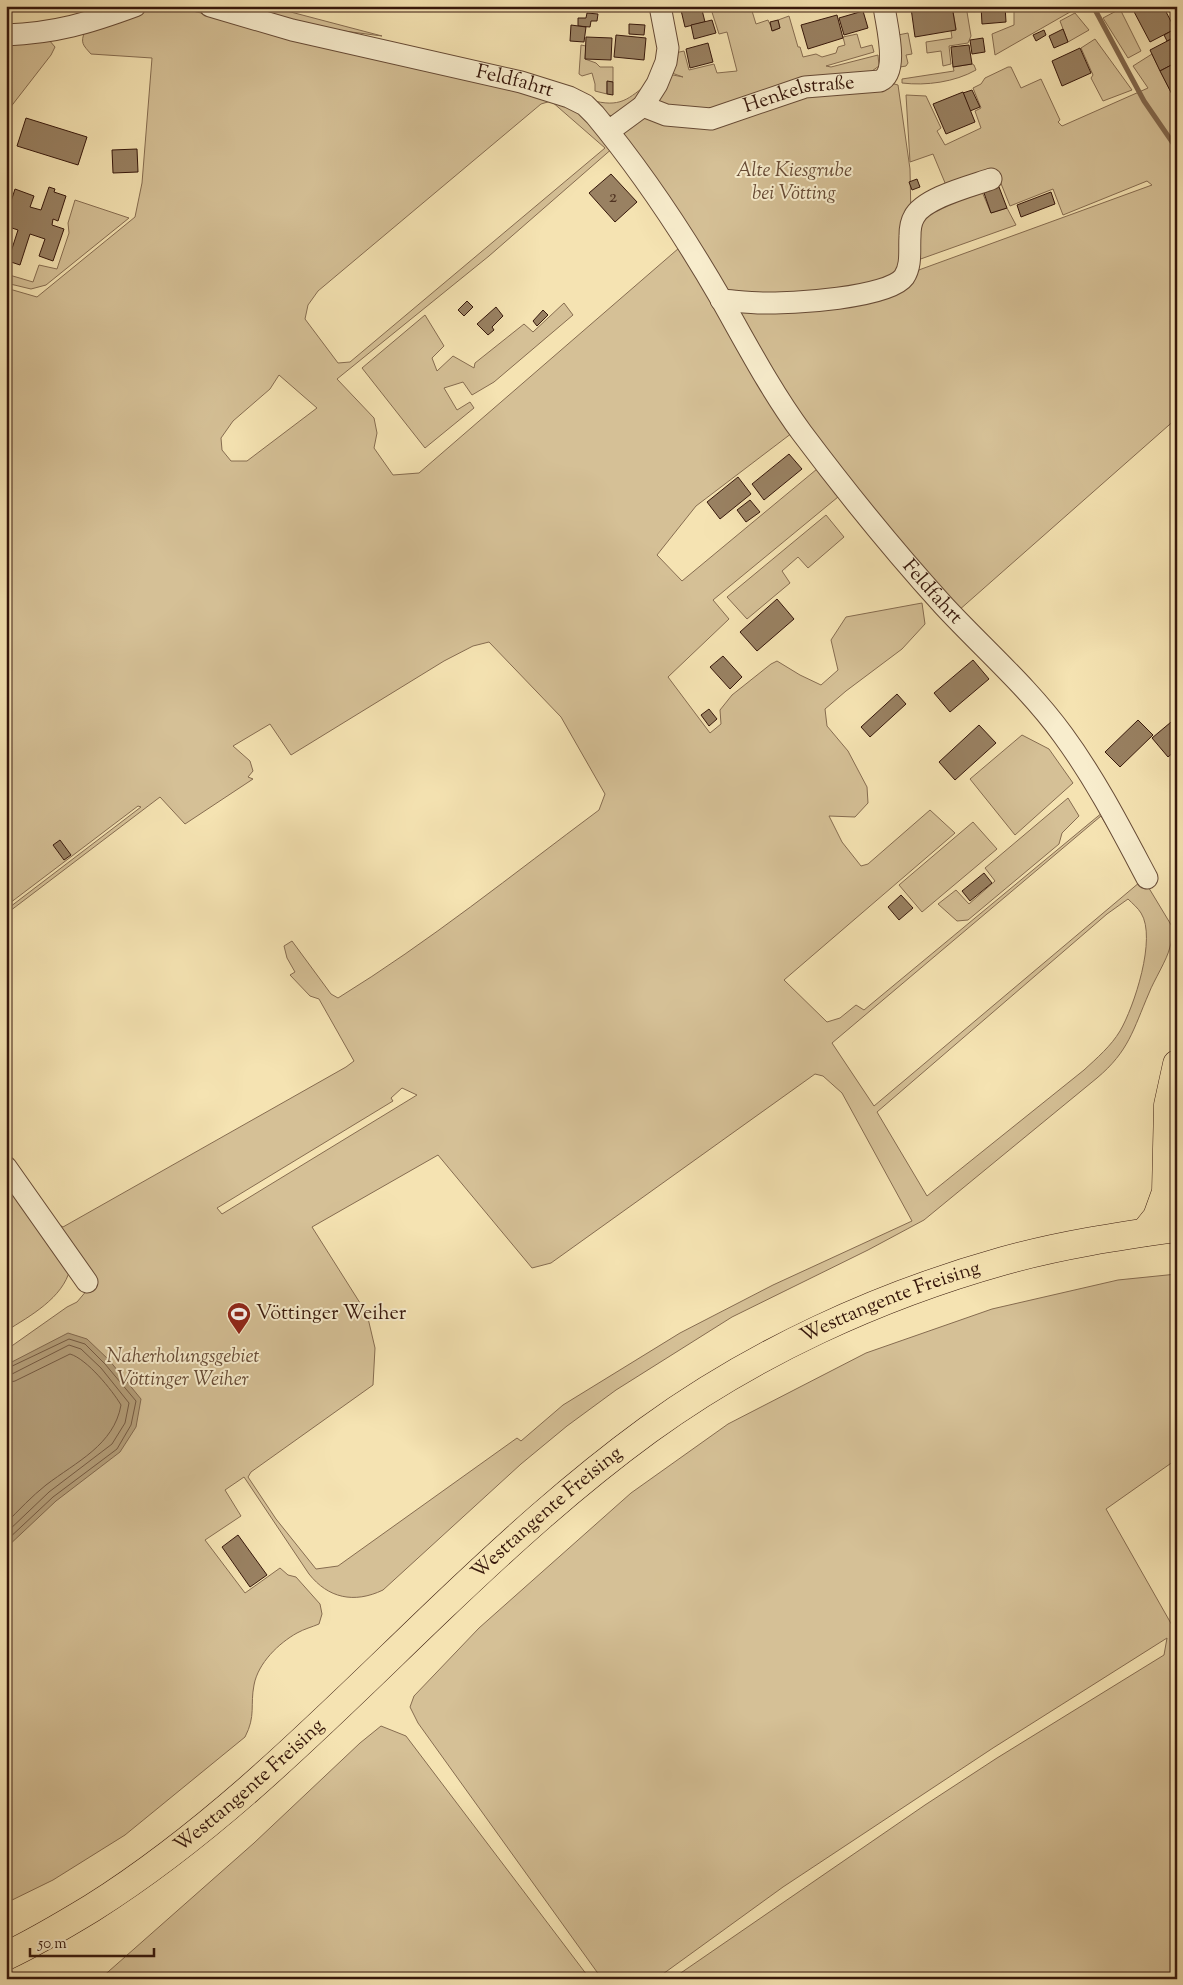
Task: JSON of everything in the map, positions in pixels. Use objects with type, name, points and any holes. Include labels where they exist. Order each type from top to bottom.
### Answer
[{"type":"main road","points":[[1145,1232],[1156,1217],[1166,1192],[1172,1160],[1168,1105],[1177,1064]]},
{"type":"main road","name":"Westtangente Freising","points":[[6,1956],[58,1929],[111,1896],[193,1837],[244,1794],[323,1722],[435,1613],[538,1518],[591,1473],[651,1428],[703,1394],[764,1358],[883,1301],[941,1280],[1005,1260],[1070,1245],[1177,1228]]},
{"type":"street","points":[[6,35],[71,28],[135,6]]},
{"type":"street","name":"Feldfahrt","points":[[210,6],[292,30],[488,74],[569,97],[585,105],[609,131],[662,203],[783,406],[879,532],[945,607],[1023,687],[1063,735],[1108,803],[1148,878]]},
{"type":"street","points":[[609,131],[642,106],[657,84],[667,57],[667,34],[660,6]]},
{"type":"street","name":"Henkelstraße","points":[[642,106],[666,115],[711,119],[805,87],[880,81],[884,79],[890,69],[891,54],[884,6]]},
{"type":"street","points":[[721,300],[763,304],[804,303],[878,291],[895,285],[904,278],[909,266],[910,234],[914,216],[930,201],[991,179]]},
{"type":"street","points":[[6,1167],[87,1282]]},
{"type":"green space","points":[[236,6],[268,6],[382,36],[298,25]]},
{"type":"green space","name":"Alte Kiesgrube bei Vötting","points":[[710,6],[767,6],[752,11],[756,24],[768,20],[773,31],[780,28],[778,20],[789,16],[798,47],[800,47],[803,57],[816,54],[822,57],[836,53],[838,47],[845,45],[843,37],[857,34],[861,48],[872,45],[874,52],[826,66],[831,67],[878,55],[879,66],[865,76],[898,85],[910,169],[911,219],[980,187],[991,213],[1007,208],[1016,225],[915,261],[916,271],[1152,185],[1147,181],[1063,215],[1053,189],[1010,206],[996,171],[948,190],[933,154],[910,162],[906,95],[926,96],[941,128],[937,131],[945,145],[981,128],[975,111],[981,108],[973,88],[981,84],[985,78],[1011,67],[1021,88],[1041,79],[1060,120],[1058,122],[1062,126],[1148,88],[1133,66],[1152,54],[1177,104],[1177,418],[958,611],[798,419],[621,140],[628,127],[668,74],[683,77],[669,72],[675,53],[684,51],[689,70],[714,64],[717,73],[737,71],[727,32],[719,34]]},
{"type":"green space","points":[[952,6],[966,6],[971,36],[968,43],[949,46],[951,64],[943,66],[941,51],[927,53],[926,42],[952,38],[951,31],[956,29]]},
{"type":"green space","points":[[1014,6],[1077,6],[1077,8],[995,55],[992,34],[1014,25]]},
{"type":"green space","name":"Naherholungsgebiet Vöttinger Weiher","points":[[159,9],[188,10],[574,106],[614,147],[489,256],[337,379],[374,418],[377,433],[374,448],[393,475],[419,473],[679,248],[792,433],[696,506],[657,555],[682,581],[817,469],[838,497],[713,600],[729,619],[668,677],[710,733],[721,724],[720,710],[732,695],[777,661],[821,685],[838,670],[831,640],[846,617],[922,603],[925,624],[902,649],[825,709],[827,726],[848,751],[867,787],[868,803],[855,817],[829,816],[842,842],[861,866],[868,864],[930,810],[955,833],[784,980],[827,1022],[840,1018],[856,1005],[864,1010],[1103,812],[1173,928],[1168,952],[1129,1039],[1116,1059],[1097,1078],[924,1220],[868,1250],[732,1317],[616,1390],[567,1426],[521,1464],[383,1590],[362,1597],[352,1597],[342,1596],[324,1589],[309,1574],[244,1477],[225,1490],[241,1516],[205,1540],[245,1593],[280,1568],[288,1575],[296,1577],[320,1604],[322,1614],[319,1624],[290,1637],[270,1655],[260,1669],[254,1685],[252,1717],[245,1737],[125,1835],[53,1880],[6,1903],[6,1350],[77,1302],[88,1289],[6,1157],[6,1151],[58,1224],[63,1227],[346,1067],[354,1061],[319,999],[310,996],[290,975],[295,972],[287,958],[284,946],[292,941],[331,994],[338,998],[438,931],[599,810],[605,794],[561,717],[489,642],[473,646],[444,661],[291,755],[270,724],[233,746],[250,761],[253,771],[248,777],[253,779],[185,824],[160,797],[6,914],[6,910],[141,807],[138,806],[6,906],[6,288],[37,297],[135,217],[142,183],[152,58],[91,54],[84,46],[83,41],[85,31],[133,13]],"holes":[[[551,101],[605,148],[350,362],[338,363],[305,319],[308,305],[318,291],[541,104]],[[279,375],[317,408],[247,461],[231,461],[222,450],[221,438],[233,421],[270,389]],[[1101,816],[1140,882],[874,1106],[832,1043]],[[1128,899],[1140,911],[1145,924],[1146,939],[1142,972],[1126,1020],[1120,1031],[1108,1047],[1084,1070],[927,1196],[877,1112],[1107,914]],[[815,1074],[823,1076],[842,1093],[912,1221],[773,1285],[680,1333],[563,1405],[521,1441],[517,1438],[338,1566],[316,1569],[276,1519],[248,1477],[251,1472],[373,1385],[375,1348],[367,1314],[312,1227],[438,1155],[532,1268],[551,1263]],[[402,1088],[417,1095],[222,1214],[217,1208],[393,1101],[391,1098]]]},
{"type":"green space","points":[[1120,9],[1141,51],[1128,58],[1103,18]]},
{"type":"green space","points":[[1075,13],[1089,30],[1068,42],[1060,21]]},
{"type":"green space","points":[[908,33],[912,54],[906,55],[908,63],[906,66],[900,67],[893,36]]},
{"type":"green space","points":[[1095,39],[1132,90],[1103,101],[1091,78],[1093,75],[1081,48]]},
{"type":"green space","points":[[49,40],[55,47],[51,55],[6,113],[6,43]]},
{"type":"green space","points":[[581,45],[586,46],[585,59],[596,63],[600,67],[613,67],[613,82],[607,82],[607,94],[595,91],[592,73],[582,76],[579,74]]},
{"type":"green space","points":[[972,64],[976,70],[959,78],[921,84],[902,83],[902,79],[954,71],[953,67]]},
{"type":"green space","points":[[651,81],[641,96],[613,116],[608,115],[590,100],[617,103],[636,93]]},
{"type":"green space","points":[[75,200],[129,218],[46,285],[31,289],[6,283],[6,274],[33,282],[39,265],[57,269],[69,233],[68,223]]},
{"type":"green space","points":[[564,303],[573,315],[494,382],[472,395],[463,382],[444,388],[457,410],[470,402],[474,408],[425,448],[362,368],[425,315],[444,346],[432,358],[437,371],[453,356],[474,368],[475,363],[524,324],[533,332]]},
{"type":"green space","points":[[826,515],[844,537],[808,568],[798,557],[782,571],[790,583],[747,619],[727,597]]},
{"type":"green space","points":[[1022,735],[1049,749],[1073,783],[1015,835],[970,779]]},
{"type":"green space","points":[[1068,798],[1079,816],[1062,833],[1059,844],[968,920],[957,921],[938,904],[956,890],[969,904],[995,881],[985,868]]},
{"type":"green space","points":[[973,822],[997,849],[922,912],[899,885]]},
{"type":"green space","points":[[6,1178],[70,1269],[60,1289],[53,1297],[35,1312],[6,1331]]},
{"type":"green space","points":[[1177,1274],[1177,1459],[1106,1509],[1177,1634],[1177,1979],[672,1979],[925,1805],[997,1758],[1164,1655],[1167,1638],[993,1748],[783,1887],[656,1979],[602,1979],[418,1723],[410,1707],[414,1696],[479,1628],[631,1493],[728,1424],[866,1353],[992,1309],[1118,1280]]},
{"type":"green space","points":[[381,1726],[406,1736],[590,1979],[100,1979],[254,1843],[360,1743]]},
{"type":"water","points":[[68,1333],[87,1339],[109,1360],[141,1399],[136,1427],[120,1452],[56,1501],[6,1548],[6,1365]]},
{"type":"building","points":[[680,6],[701,6],[705,22],[685,27]]},
{"type":"building","points":[[918,6],[952,6],[956,30],[915,37],[911,8]]},
{"type":"building","points":[[981,6],[1005,6],[1006,22],[982,24]]},
{"type":"building","points":[[1131,6],[1163,6],[1175,29],[1150,42]]},
{"type":"building","points":[[863,11],[868,28],[844,35],[839,18]]},
{"type":"building","points":[[587,13],[598,14],[597,21],[591,21],[590,27],[578,26],[578,18],[586,18]]},
{"type":"building","points":[[837,15],[843,38],[808,49],[801,25]]},
{"type":"building","points":[[712,20],[716,33],[694,39],[691,25]]},
{"type":"building","points":[[778,20],[780,28],[772,31],[770,22]]},
{"type":"building","points":[[629,24],[645,25],[644,35],[629,34]]},
{"type":"building","points":[[571,25],[586,27],[584,42],[570,41]]},
{"type":"building","points":[[1177,28],[1177,36],[1167,41],[1164,35]]},
{"type":"building","points":[[1063,29],[1068,42],[1054,48],[1049,36]]},
{"type":"building","points":[[1044,30],[1046,35],[1036,41],[1033,35]]},
{"type":"building","points":[[616,35],[646,38],[644,60],[614,57]]},
{"type":"building","points":[[1177,36],[1177,62],[1160,71],[1150,50]]},
{"type":"building","points":[[586,37],[612,38],[611,60],[585,59]]},
{"type":"building","points":[[983,38],[985,52],[972,54],[970,40]]},
{"type":"building","points":[[708,43],[713,62],[690,68],[686,49]]},
{"type":"building","points":[[969,45],[972,64],[953,67],[951,47]]},
{"type":"building","points":[[1080,48],[1091,73],[1062,86],[1052,61]]},
{"type":"building","points":[[1177,62],[1177,104],[1160,71]]},
{"type":"building","points":[[607,81],[613,82],[613,95],[607,94]]},
{"type":"building","points":[[972,90],[980,107],[970,111],[963,93]]},
{"type":"building","points":[[963,92],[975,122],[946,134],[933,104]]},
{"type":"building","points":[[26,118],[87,137],[78,165],[17,146]]},
{"type":"building","points":[[137,149],[138,172],[113,173],[112,150]]},
{"type":"building","points":[[611,174],[637,202],[615,222],[589,193]]},
{"type":"building","points":[[917,179],[920,187],[912,190],[909,182]]},
{"type":"building","points":[[49,187],[55,189],[54,192],[66,196],[58,221],[53,219],[52,225],[64,229],[53,261],[39,256],[45,239],[30,234],[20,265],[8,261],[18,230],[6,226],[6,217],[15,189],[34,196],[30,207],[41,210]]},
{"type":"building","points":[[999,187],[1007,208],[991,213],[984,193]]},
{"type":"building","points":[[1051,192],[1055,204],[1021,217],[1017,205]]},
{"type":"building","points":[[467,301],[473,307],[464,316],[458,310]]},
{"type":"building","points":[[496,307],[503,316],[492,327],[494,330],[488,335],[477,324]]},
{"type":"building","points":[[543,310],[548,315],[537,326],[533,321]]},
{"type":"building","points":[[789,454],[802,469],[764,500],[752,484]]},
{"type":"building","points":[[738,477],[751,494],[720,519],[707,502]]},
{"type":"building","points":[[750,500],[760,512],[746,522],[737,510]]},
{"type":"building","points":[[777,599],[794,619],[757,651],[740,632]]},
{"type":"building","points":[[723,656],[742,677],[730,689],[710,667]]},
{"type":"building","points":[[973,660],[989,679],[950,712],[934,693]]},
{"type":"building","points":[[897,694],[906,704],[870,737],[861,727]]},
{"type":"building","points":[[709,709],[717,719],[709,726],[701,715]]},
{"type":"building","points":[[1177,717],[1177,749],[1168,757],[1152,738]]},
{"type":"building","points":[[1138,720],[1153,735],[1120,767],[1105,752]]},
{"type":"building","points":[[979,725],[996,743],[955,780],[939,762]]},
{"type":"building","points":[[60,840],[71,855],[64,860],[53,845]]},
{"type":"building","points":[[984,873],[992,883],[970,901],[962,891]]},
{"type":"building","points":[[901,895],[913,908],[899,920],[888,907]]},
{"type":"building","points":[[238,1535],[267,1575],[250,1587],[222,1547]]},
{"type":"waterway","points":[[1093,6],[1144,101],[1177,149]]},
{"type":"place","name":"Vöttinger Weiher","points":[[239,1335]]}]
